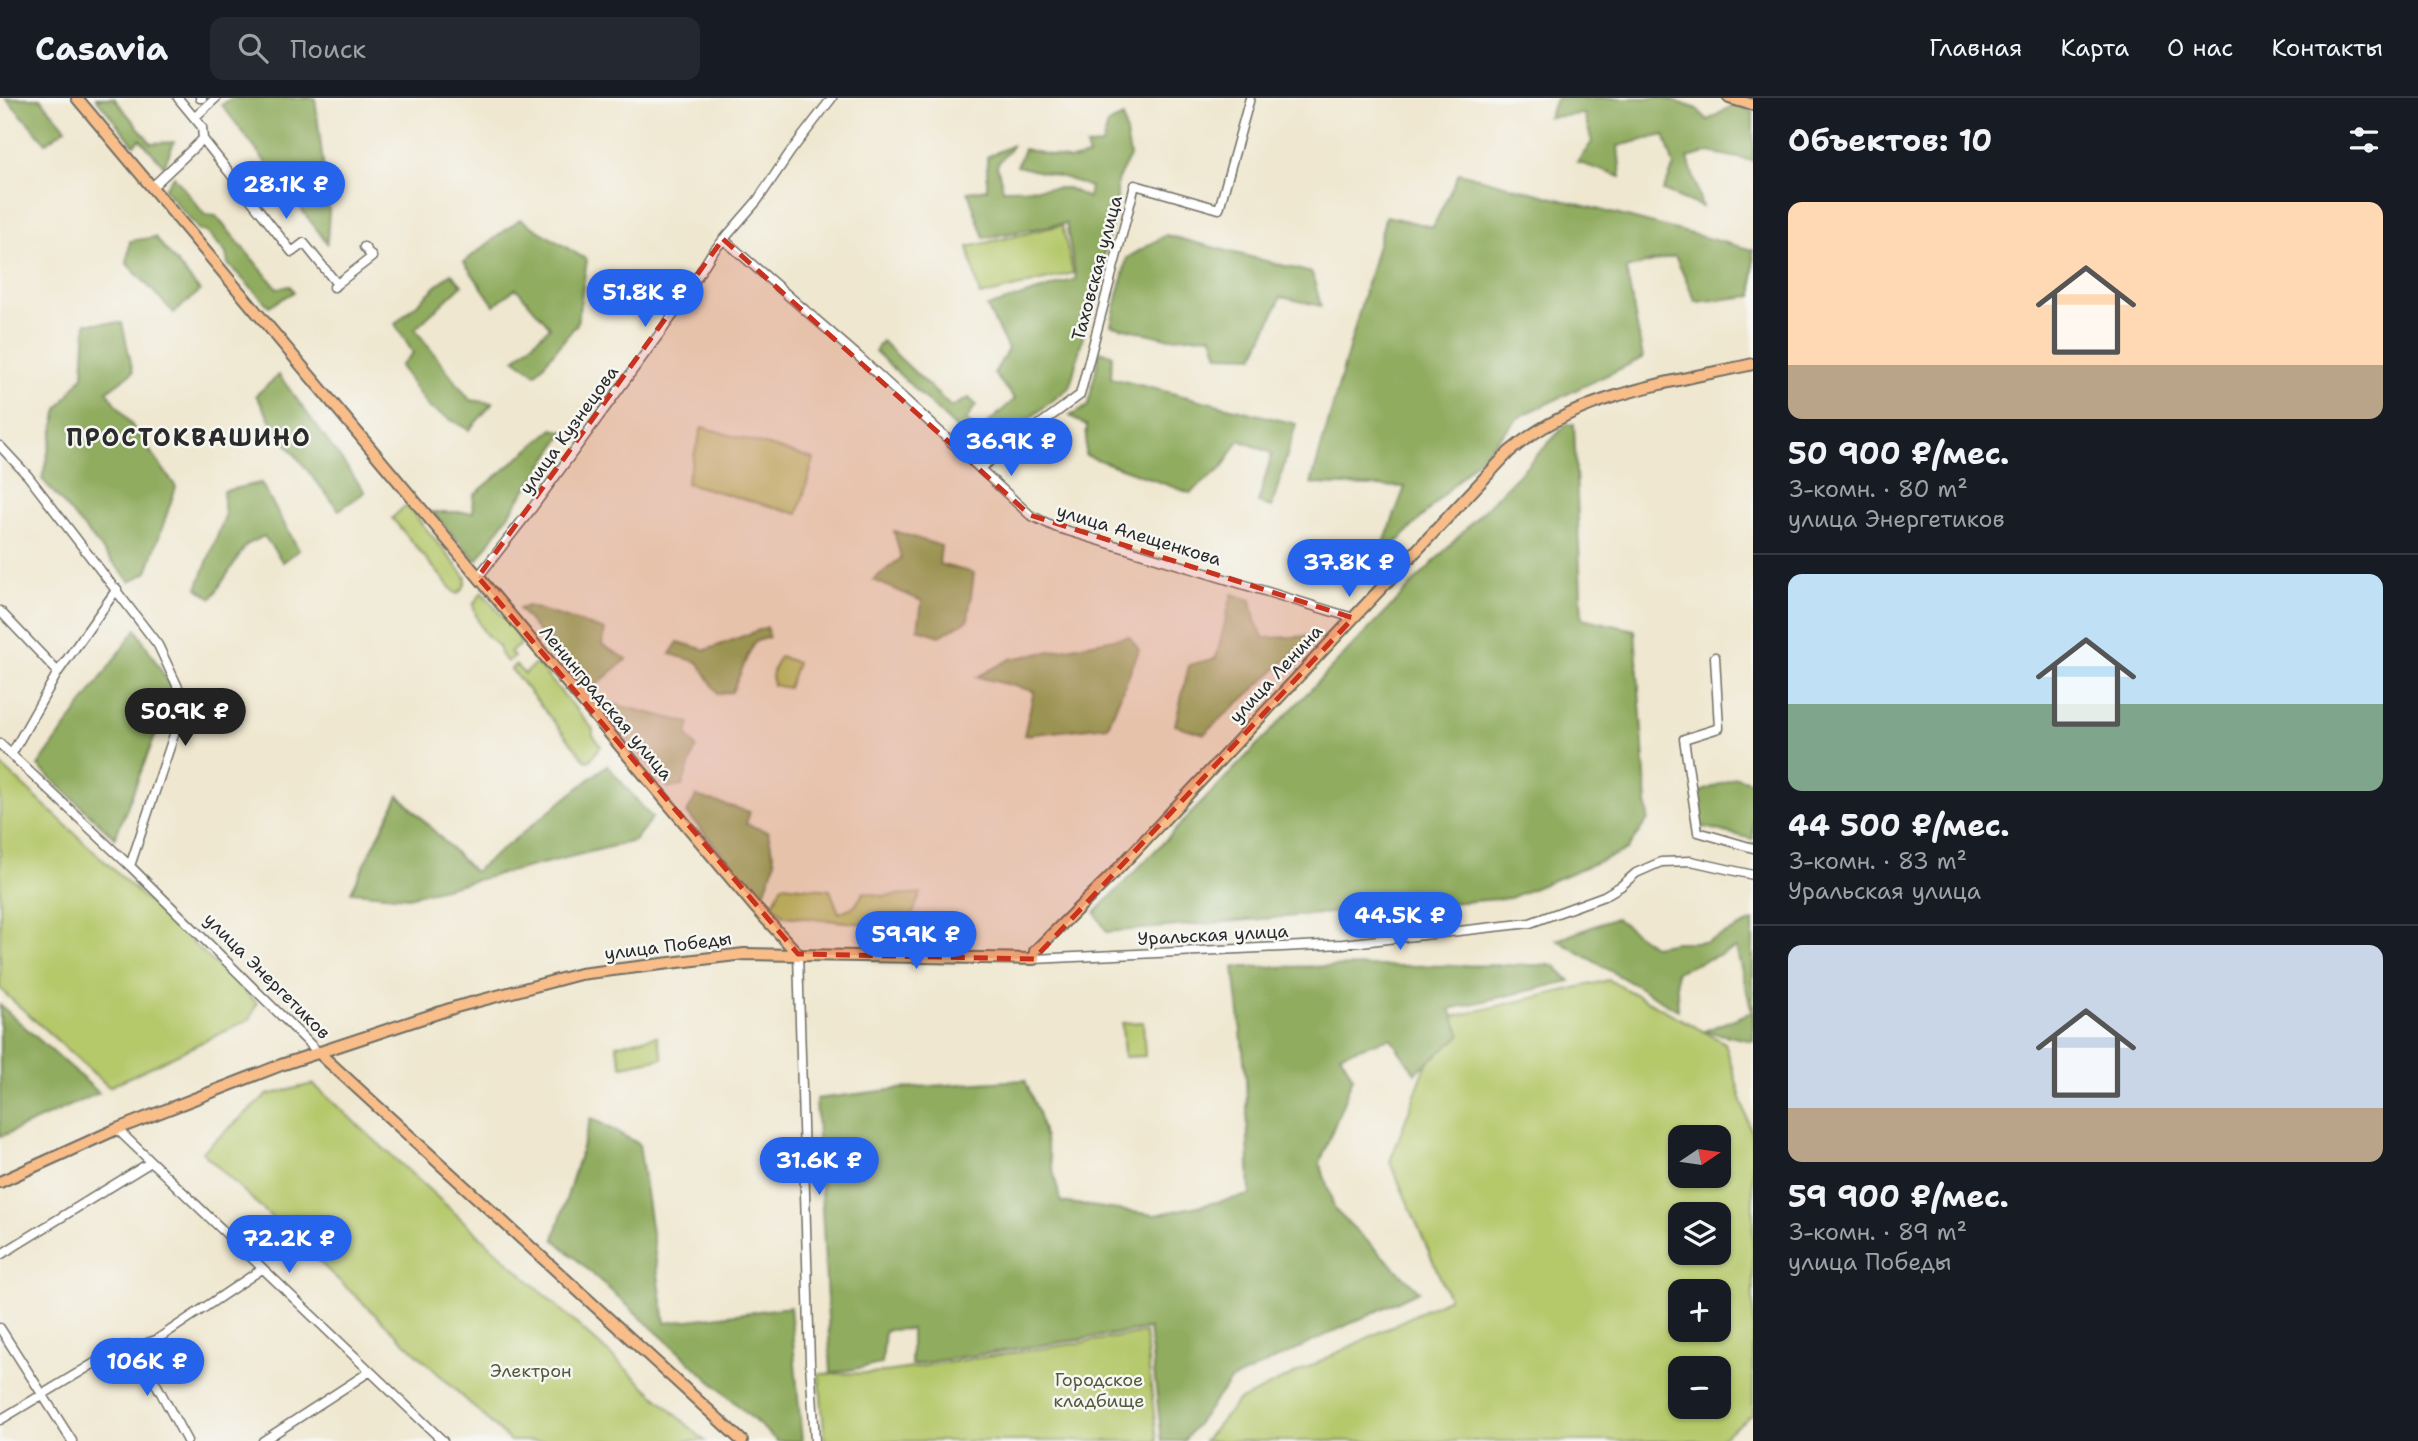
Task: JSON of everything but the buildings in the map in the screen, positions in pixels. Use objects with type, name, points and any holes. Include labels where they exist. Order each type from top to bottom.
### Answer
[{"type":"main road","name":"Ленинградская улица","points":[[77,98],[755,907],[798,954]]},
{"type":"main road","points":[[1729,98],[1750,103]]},
{"type":"main road","name":"улица Ленина","points":[[1034,959],[1035,951],[1116,871],[1509,452],[1545,424],[1567,413],[1607,399],[1753,364]]},
{"type":"main road","name":"улица Победы","points":[[0,1182],[117,1129],[318,1052],[456,1007],[580,974],[744,954],[1034,959]]},
{"type":"main road","name":"улица Энергетиков","points":[[318,1052],[743,1441]]},
{"type":"street","points":[[178,98],[202,127],[204,139],[292,252],[304,243],[335,285],[372,257],[364,247]]},
{"type":"street","points":[[195,117],[216,98]]},
{"type":"street","name":"улица Кузнецова","points":[[478,577],[533,507],[674,314],[723,239],[757,201],[832,98]]},
{"type":"street","name":"Таховская улица","points":[[980,468],[1080,395],[1135,185],[1219,209],[1250,98]]},
{"type":"street","points":[[152,187],[204,139]]},
{"type":"street","name":"улица Алещенкова","points":[[723,239],[858,356],[1030,515],[1055,527],[1353,618]]},
{"type":"street","points":[[0,446],[28,476],[158,645],[185,702],[130,866]]},
{"type":"street","points":[[11,755],[58,672],[117,589]]},
{"type":"street","points":[[0,611],[58,672]]},
{"type":"street","points":[[1714,657],[1718,728],[1684,738],[1699,832],[1753,848]]},
{"type":"street","name":"улица Энергетиков","points":[[0,744],[130,866],[318,1052]]},
{"type":"street","name":"Уральская улица","points":[[1034,959],[1343,944],[1530,923],[1604,896],[1636,873],[1661,862],[1691,861],[1753,875]]},
{"type":"street","points":[[798,954],[810,1363],[815,1441]]},
{"type":"street","points":[[117,1129],[443,1441]]},
{"type":"street","points":[[0,1255],[151,1162]]},
{"type":"street","points":[[0,1420],[123,1346],[141,1345],[156,1340],[262,1269]]},
{"type":"street","points":[[0,1328],[72,1441]]},
{"type":"street","points":[[141,1345],[142,1358],[187,1441]]},
{"type":"street","points":[[262,1441],[369,1372]]},
{"type":"highlighted area","points":[[723,239],[1030,515],[1353,618],[1034,959],[798,954],[478,577]]},
{"type":"green space","points":[[6,98],[40,98],[66,128],[46,143]]},
{"type":"green space","points":[[96,98],[114,98],[151,143],[174,142],[164,166],[140,139],[134,145]]},
{"type":"green space","points":[[231,98],[315,98],[329,211],[327,243],[222,105]]},
{"type":"green space","points":[[1557,98],[1664,98],[1695,108],[1708,120],[1734,105],[1753,111],[1753,161],[1709,152],[1688,158],[1702,207],[1663,191],[1674,166],[1664,135],[1618,146],[1621,177],[1577,162],[1592,142],[1584,114],[1548,117]]},
{"type":"green space","points":[[1123,117],[1130,156],[1117,181],[1117,203],[1070,387],[983,458],[984,455],[875,351],[882,341],[951,407],[969,398],[976,405],[966,420],[978,432],[1015,399],[994,374],[1008,349],[987,307],[1076,279],[1066,223],[984,238],[968,192],[987,189],[987,157],[1013,145],[997,165],[1003,189],[1068,188],[1088,198],[1090,187],[1017,166],[1024,149],[1071,160],[1089,156],[1086,146],[1102,145],[1108,124]]},
{"type":"green space","points":[[1459,173],[1753,250],[1753,296],[1696,302],[1675,256],[1626,269],[1643,358],[1519,417],[1387,553],[1381,551],[1405,487],[1311,484],[1386,216],[1433,227]]},
{"type":"green space","points":[[174,176],[205,215],[216,216],[277,288],[290,286],[294,292],[269,306],[228,264],[226,253],[208,233],[198,229],[164,189]]},
{"type":"green space","points":[[520,219],[587,260],[577,324],[536,374],[515,359],[550,327],[516,288],[494,305],[464,262]]},
{"type":"green space","points":[[1062,225],[1073,273],[980,296],[968,247]]},
{"type":"green space","points":[[1166,235],[1312,273],[1321,306],[1281,297],[1254,356],[1218,355],[1212,336],[1167,338],[1111,325],[1127,258]]},
{"type":"green space","points":[[155,237],[200,291],[174,313],[127,264],[130,241]]},
{"type":"green space","points":[[451,273],[462,285],[415,329],[470,400],[493,403],[469,430],[428,407],[400,366],[413,353],[395,324]]},
{"type":"green space","points":[[86,323],[122,323],[133,372],[107,391],[176,487],[147,572],[130,582],[42,479],[58,409],[83,376]]},
{"type":"green space","points":[[1100,351],[1112,355],[1111,378],[1296,424],[1272,507],[1258,503],[1272,453],[1239,440],[1222,468],[1190,493],[1085,455],[1087,426],[1070,416],[1088,406]]},
{"type":"green space","points":[[279,375],[365,492],[339,510],[277,432],[256,395]]},
{"type":"green space","points":[[1574,424],[1582,618],[1635,630],[1648,819],[1627,850],[1510,898],[1107,932],[1095,913],[1566,425]]},
{"type":"green space","points":[[702,427],[814,459],[798,514],[686,483]]},
{"type":"green space","points":[[553,429],[565,432],[477,561],[432,512],[473,512],[474,495]]},
{"type":"green space","points":[[261,483],[299,550],[283,562],[264,536],[246,545],[212,598],[197,588],[225,516],[223,491]]},
{"type":"green space","points":[[404,507],[409,508],[466,577],[464,587],[457,594],[392,518]]},
{"type":"green space","points":[[894,531],[941,546],[939,564],[974,573],[968,620],[940,636],[918,629],[922,601],[873,580],[901,558]]},
{"type":"green space","points":[[482,592],[518,635],[521,644],[510,652],[514,657],[507,662],[500,654],[499,646],[485,633],[477,618],[473,605]]},
{"type":"green space","points":[[1232,594],[1251,600],[1255,620],[1263,638],[1313,636],[1204,734],[1175,725],[1189,665],[1216,658]]},
{"type":"green space","points":[[528,606],[605,630],[602,645],[627,659],[589,691],[519,609]]},
{"type":"green space","points":[[767,627],[769,637],[754,642],[732,692],[718,694],[698,662],[670,654],[678,642],[706,650]]},
{"type":"green space","points":[[136,629],[173,690],[115,838],[38,766]]},
{"type":"green space","points":[[1129,636],[1139,650],[1108,726],[1024,735],[1034,691],[977,677],[1010,659]]},
{"type":"green space","points":[[780,656],[797,663],[788,688],[773,685],[772,681]]},
{"type":"green space","points":[[515,665],[525,674],[533,665],[538,665],[593,729],[593,735],[601,746],[590,760],[586,761],[511,669]]},
{"type":"green space","points":[[613,704],[690,723],[687,735],[696,747],[682,786],[668,788],[602,709]]},
{"type":"green space","points":[[0,764],[257,1003],[250,1019],[109,1087],[0,989]]},
{"type":"green space","points":[[607,765],[652,818],[634,841],[408,897],[351,892],[399,795],[474,872]]},
{"type":"green space","points":[[1736,777],[1753,782],[1753,839],[1696,825],[1696,794]]},
{"type":"green space","points":[[696,796],[750,812],[746,824],[768,832],[775,863],[764,893],[756,894],[687,813]]},
{"type":"green space","points":[[782,885],[830,890],[839,913],[855,906],[864,892],[883,896],[921,893],[907,928],[784,916],[773,904]]},
{"type":"green space","points":[[1616,918],[1653,946],[1676,942],[1707,942],[1753,921],[1753,1041],[1704,1031],[1752,1012],[1736,948],[1676,972],[1678,1010],[1557,940]]},
{"type":"green space","points":[[1554,965],[1570,981],[1450,1009],[1461,1035],[1415,1073],[1390,1038],[1340,1054],[1353,1077],[1320,1163],[1335,1210],[1419,1291],[1230,1381],[1184,1441],[1162,1441],[1149,1329],[911,1365],[911,1329],[885,1330],[882,1364],[831,1373],[816,1099],[915,1087],[1025,1080],[1038,1112],[1061,1202],[1155,1215],[1250,1195],[1246,1079],[1234,967]]},
{"type":"green space","points":[[1609,980],[1725,1043],[1753,1139],[1753,1414],[1717,1441],[1204,1441],[1237,1402],[1449,1298],[1390,1162],[1443,1019]]},
{"type":"green space","points":[[0,1005],[99,1093],[0,1137]]},
{"type":"green space","points":[[1143,1022],[1145,1056],[1124,1057],[1122,1023]]},
{"type":"green space","points":[[657,1036],[663,1058],[622,1066],[616,1045]]},
{"type":"green space","name":"Электрон","points":[[313,1084],[705,1441],[510,1441],[202,1152],[267,1095]]},
{"type":"green space","points":[[591,1118],[639,1144],[665,1323],[790,1307],[802,1441],[777,1441],[554,1239]]},
{"type":"green space","name":"Городское кладбище","points":[[1145,1333],[1157,1441],[825,1441],[819,1374],[879,1373]]},
{"type":"district","name":"ПРОСТОКВАШИНО","points":[[189,438]]}]
